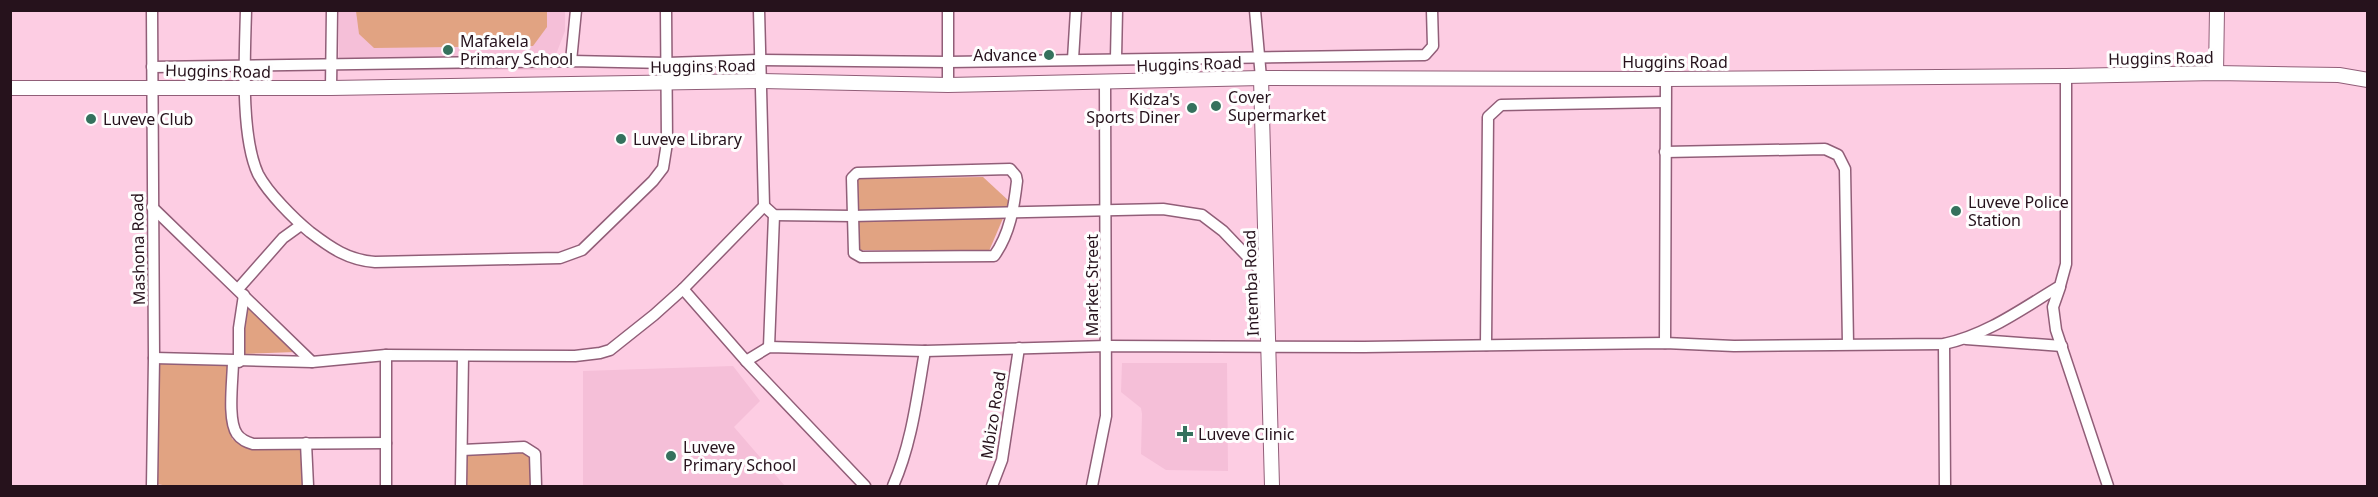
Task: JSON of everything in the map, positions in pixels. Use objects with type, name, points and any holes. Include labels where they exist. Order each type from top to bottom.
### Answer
[{"type":"street","name":"Mashona Road","points":[[152,10],[154,358],[152,486]]},
{"type":"street","points":[[246,10],[244,88],[250,139],[259,175],[265,185],[301,225],[332,248],[348,257],[363,261],[560,258],[571,256],[582,250],[653,181],[663,168],[667,143],[666,10]]},
{"type":"street","points":[[331,88],[332,10]]},
{"type":"street","points":[[571,61],[576,10]]},
{"type":"street","points":[[759,10],[759,81],[764,206],[774,215],[852,216],[1163,209],[1202,215],[1223,231],[1267,277]]},
{"type":"street","points":[[948,10],[948,85]]},
{"type":"street","points":[[1073,59],[1076,10]]},
{"type":"street","points":[[1116,58],[1117,10]]},
{"type":"street","points":[[1255,10],[1261,78]]},
{"type":"street","points":[[152,68],[571,61],[948,62],[1425,55],[1433,46],[1432,10]]},
{"type":"street","points":[[2216,73],[2217,10]]},
{"type":"street","name":"Huggins Road","points":[[10,88],[331,88],[759,81],[948,85],[1261,78],[1666,79],[2216,73],[2339,75],[2367,80]]},
{"type":"street","points":[[2066,76],[2066,264],[2054,307],[2056,330],[2108,486]]},
{"type":"street","name":"Intemba Road","points":[[1261,78],[1272,486]]},
{"type":"street","points":[[1665,343],[1666,79]]},
{"type":"street","name":"Market Street","points":[[1092,486],[1106,416],[1106,83]]},
{"type":"street","points":[[1486,345],[1488,117],[1501,105],[1665,102]]},
{"type":"street","points":[[1665,152],[1825,148],[1838,155],[1845,169],[1848,344]]},
{"type":"street","points":[[1010,169],[1016,176],[1013,212],[994,256],[856,256],[852,216],[852,178],[857,173],[1010,169]]},
{"type":"street","points":[[154,358],[236,362],[312,362],[386,355],[575,356],[600,353],[610,350],[635,332],[683,289],[764,206]]},
{"type":"street","points":[[152,207],[312,362]]},
{"type":"street","points":[[769,346],[774,215]]},
{"type":"street","points":[[301,225],[283,238],[241,292],[232,416],[238,435],[253,444],[386,443]]},
{"type":"street","points":[[746,361],[769,346],[925,351],[1107,346],[1944,344],[1965,339],[2003,320],[2060,286]]},
{"type":"street","points":[[683,289],[746,361],[865,486]]},
{"type":"street","points":[[1965,339],[2062,346]]},
{"type":"street","points":[[1944,344],[1945,486]]},
{"type":"street","name":"Mbizo Road","points":[[992,486],[1002,460],[1019,348]]},
{"type":"street","points":[[893,486],[911,436],[925,351]]},
{"type":"street","points":[[386,355],[386,486]]},
{"type":"street","points":[[461,486],[463,356]]},
{"type":"street","points":[[306,442],[308,486]]},
{"type":"street","points":[[462,450],[524,447],[535,454],[536,486]]},
{"type":"shaded area","name":"Mafakela Primary School","points":[[339,11],[565,11],[565,31],[550,70],[339,70]]},
{"type":"shaded area","points":[[356,11],[547,11],[547,27],[533,46],[374,48],[359,34]]},
{"type":"shaded area","points":[[983,177],[1010,202],[989,251],[860,250],[857,179]]},
{"type":"shaded area","points":[[245,301],[296,352],[242,354]]},
{"type":"shaded area","points":[[157,361],[229,364],[228,416],[232,439],[249,448],[303,445],[304,486],[168,486],[157,484]]},
{"type":"shaded area","name":"Luveve Clinic","points":[[1122,363],[1227,363],[1228,471],[1166,470],[1141,454],[1141,408],[1121,392]]},
{"type":"shaded area","name":"Luveve Primary School","points":[[733,366],[760,401],[734,427],[785,486],[583,486],[583,371]]},
{"type":"shaded area","points":[[523,450],[532,458],[533,486],[465,486],[465,454]]},
{"type":"place","name":"Mafakela Primary School","points":[[448,50]]},
{"type":"place","name":"Advance","points":[[1049,55]]},
{"type":"place","name":"Cover Supermarket","points":[[1216,106]]},
{"type":"place","name":"Kidza's Sports Diner","points":[[1192,108]]},
{"type":"place","name":"Luveve Club","points":[[91,119]]},
{"type":"place","name":"Luveve Library","points":[[621,139]]},
{"type":"place","name":"Luveve Police Station","points":[[1956,211]]},
{"type":"place","name":"Luveve Clinic","points":[[1185,434]]},
{"type":"place","name":"Luveve Primary School","points":[[671,456]]}]
